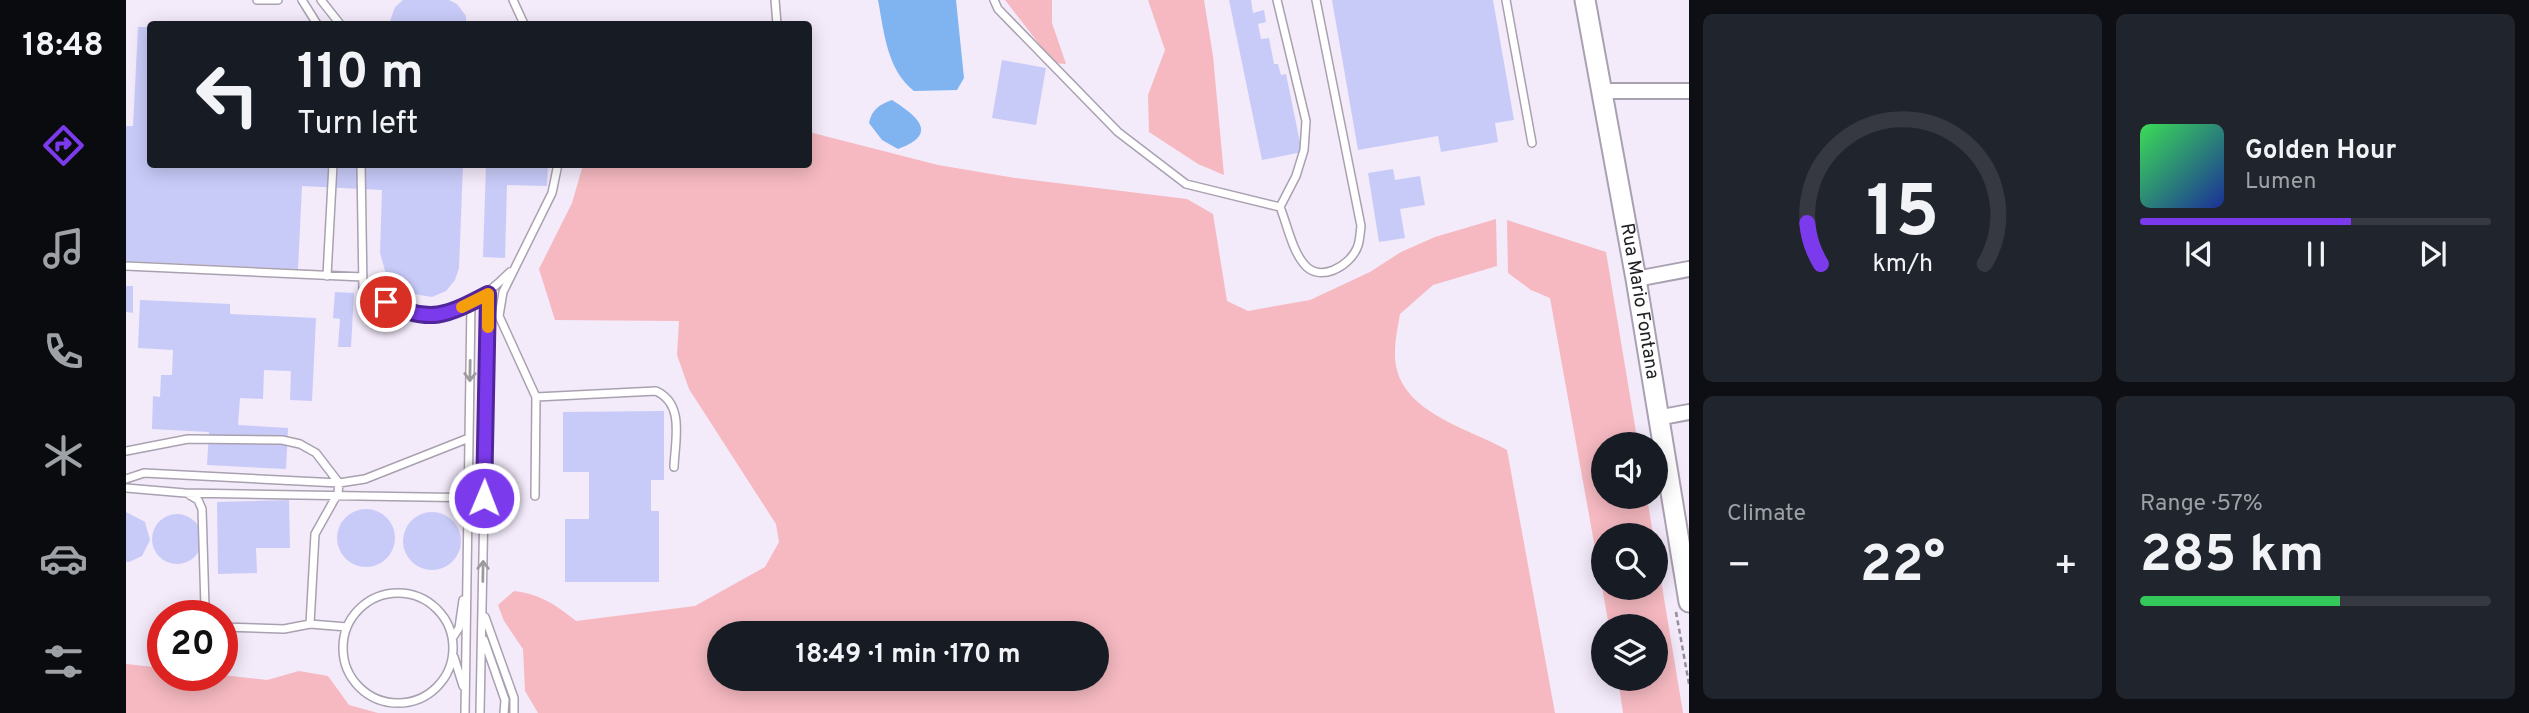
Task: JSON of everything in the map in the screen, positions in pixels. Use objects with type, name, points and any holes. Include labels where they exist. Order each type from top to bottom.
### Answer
[{"type":"street","name":"Rua Mario Fontana","points":[[1585,0],[1636,279],[1657,418],[1685,550],[1689,602]]},
{"type":"street","points":[[1601,91],[1689,91]]},
{"type":"street","points":[[1636,279],[1689,269]]},
{"type":"street","points":[[1657,418],[1689,412]]},
{"type":"lane","points":[[257,0],[278,0]]},
{"type":"lane","points":[[303,0],[315,21]]},
{"type":"lane","points":[[321,0],[338,21]]},
{"type":"lane","points":[[513,0],[523,21]]},
{"type":"lane","points":[[775,0],[777,21]]},
{"type":"lane","points":[[994,0],[998,9],[1118,132],[1186,184],[1280,208]]},
{"type":"lane","points":[[1277,0],[1306,121],[1304,150],[1296,176],[1280,208],[1302,262],[1311,271],[1329,272],[1349,260],[1358,247],[1361,226],[1316,0]]},
{"type":"lane","points":[[1506,0],[1532,143]]},
{"type":"lane","points":[[327,276],[333,168]]},
{"type":"lane","points":[[361,168],[363,289],[410,315],[441,317],[488,294],[516,266]]},
{"type":"lane","points":[[535,496],[536,397],[499,316],[503,292],[552,193],[557,168]]},
{"type":"lane","points":[[126,266],[363,278]]},
{"type":"lane","points":[[481,713],[488,294]]},
{"type":"lane","points":[[465,713],[471,303]]},
{"type":"lane","points":[[536,397],[656,391],[668,396],[676,410],[674,467]]},
{"type":"lane","points":[[126,479],[144,473],[339,483],[365,478],[469,438]]},
{"type":"lane","points":[[126,452],[188,439],[282,440],[300,444],[316,453],[339,483],[338,493],[315,534],[310,624]]},
{"type":"lane","points":[[126,488],[185,493],[338,493],[484,498]]},
{"type":"lane","points":[[185,493],[198,500],[202,509],[205,600]]},
{"type":"lane","points":[[453,637],[459,628],[467,582]]},
{"type":"lane","points":[[454,657],[447,675],[435,690],[411,702],[392,703],[373,698],[350,676],[343,658],[342,638],[361,605],[387,593],[406,592],[425,598],[440,610],[453,637],[454,657],[465,689]]},
{"type":"lane","points":[[482,609],[514,698],[512,713]]},
{"type":"lane","points":[[482,621],[510,699],[512,713]]},
{"type":"lane","points":[[238,628],[284,629],[310,624],[346,627]]},
{"type":"lane","points":[[482,634],[505,700],[501,713]]},
{"type":"lane","points":[[482,647],[500,700],[501,713]]},
{"type":"shaded area","points":[[1005,0],[1052,0],[1052,23],[1066,64],[1054,63]]},
{"type":"shaded area","points":[[1148,0],[1204,0],[1213,56],[1224,175],[1198,164],[1149,132],[1148,95],[1165,50]]},
{"type":"shaded area","points":[[812,133],[938,165],[1015,178],[1187,199],[1213,214],[1227,301],[1248,311],[1310,300],[1435,237],[1496,219],[1497,266],[1433,285],[1400,314],[1395,352],[1398,372],[1406,389],[1419,403],[1453,424],[1507,450],[1555,713],[538,713],[525,691],[523,649],[504,621],[498,605],[514,591],[547,601],[576,621],[695,606],[765,567],[779,542],[776,524],[689,389],[677,355],[679,321],[555,320],[539,269],[572,203],[582,168],[812,168]]},
{"type":"shaded area","points":[[1507,220],[1606,252],[1636,432],[1591,432],[1591,509],[1649,509],[1651,523],[1591,523],[1591,526],[1550,298],[1531,290],[1508,273]]},
{"type":"shaded area","points":[[1604,600],[1664,600],[1667,614],[1607,614]]},
{"type":"shaded area","points":[[1668,622],[1683,713],[1623,713],[1620,691],[1668,691]]},
{"type":"shaded area","points":[[126,664],[147,666],[147,691],[238,691],[238,677],[267,680],[299,671],[328,676],[349,705],[378,713],[126,713]]},
{"type":"water","points":[[878,0],[956,0],[964,78],[957,90],[914,91],[905,82],[888,50]]},
{"type":"water","points":[[892,100],[916,119],[921,131],[911,143],[898,149],[882,140],[869,123],[877,108]]},
{"type":"building","points":[[403,0],[449,0],[457,4],[466,16],[466,21],[390,21],[395,7]]},
{"type":"building","points":[[1229,0],[1251,0],[1253,13],[1264,10],[1266,22],[1258,24],[1261,39],[1269,38],[1274,64],[1278,64],[1281,75],[1286,74],[1302,152],[1262,160]]},
{"type":"building","points":[[1332,0],[1493,0],[1514,120],[1495,123],[1498,142],[1441,152],[1438,136],[1358,150]]},
{"type":"building","points":[[138,27],[147,27],[147,168],[463,168],[459,268],[455,280],[446,291],[432,297],[401,292],[388,281],[380,253],[382,190],[302,186],[298,269],[126,261],[126,126],[133,126]]},
{"type":"building","points":[[1002,60],[1046,68],[1036,125],[992,118]]},
{"type":"building","points":[[486,168],[548,168],[547,186],[507,185],[505,258],[483,257]]},
{"type":"building","points":[[1393,169],[1395,180],[1420,176],[1425,205],[1400,209],[1405,238],[1379,242],[1368,173]]},
{"type":"building","points":[[126,286],[133,286],[133,313],[126,312]]},
{"type":"building","points":[[335,292],[354,293],[351,347],[338,347],[340,319],[333,318]]},
{"type":"building","points":[[140,300],[230,304],[230,314],[316,318],[312,401],[290,400],[291,371],[264,370],[263,399],[240,398],[238,425],[288,428],[286,469],[207,465],[209,432],[152,429],[153,396],[160,397],[161,375],[172,375],[173,350],[138,348]]},
{"type":"building","points":[[664,411],[664,480],[651,480],[651,511],[659,511],[659,582],[565,582],[565,519],[589,519],[589,472],[563,472],[563,412]]},
{"type":"building","points":[[289,500],[290,548],[256,548],[257,573],[218,574],[217,502]]},
{"type":"building","points":[[360,509],[372,509],[387,517],[395,532],[395,544],[387,559],[372,567],[360,567],[345,559],[337,544],[337,532],[345,517]]},
{"type":"building","points":[[126,512],[145,522],[150,540],[142,556],[129,562],[126,562]]},
{"type":"building","points":[[432,512],[443,514],[456,525],[461,541],[459,552],[448,565],[432,570],[421,568],[408,557],[403,541],[405,530],[416,517]]},
{"type":"building","points":[[177,514],[195,521],[202,539],[195,557],[177,564],[159,557],[152,539],[159,521]]},
{"type":"slow traffic","points":[[462,307],[488,294],[488,327]]},
{"type":"route","points":[[386,302],[410,315],[441,317],[488,294],[484,498]]}]
